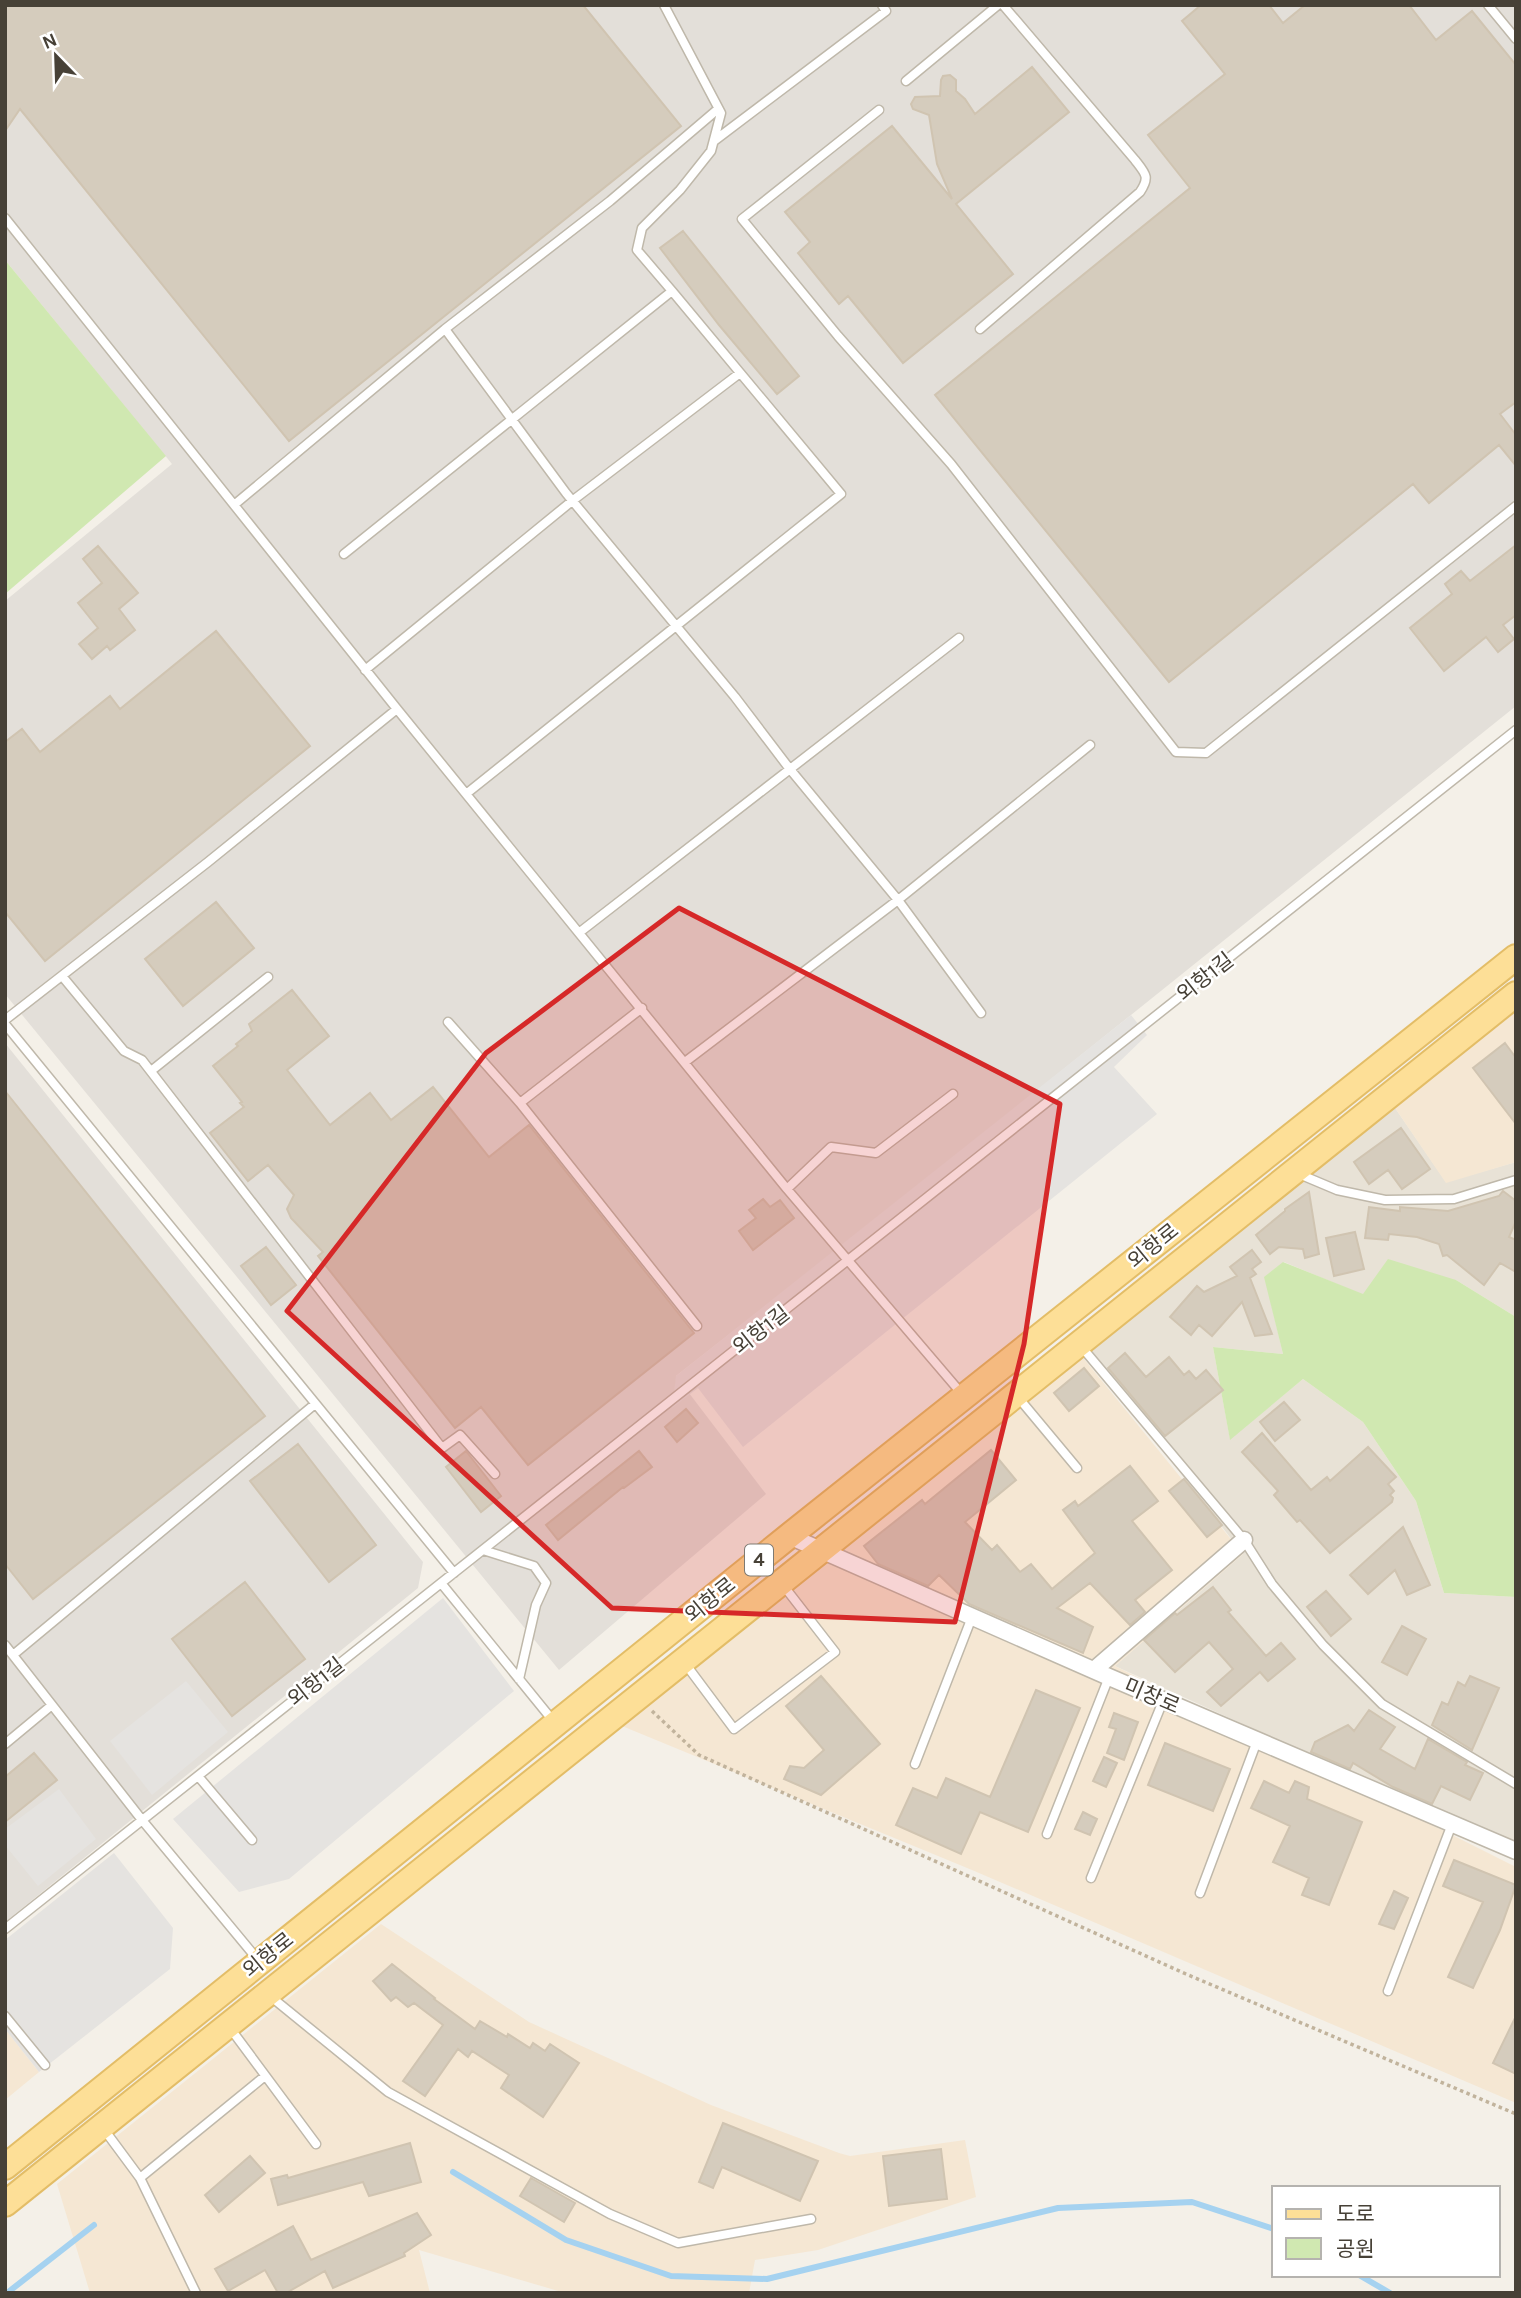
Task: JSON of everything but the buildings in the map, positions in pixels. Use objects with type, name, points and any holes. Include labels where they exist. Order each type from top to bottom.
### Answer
[{"type":"main road","name":"외항로","points":[[5,2167],[789,1536],[1516,957]]},
{"type":"main road","name":"외항로","points":[[5,2204],[1516,994]]},
{"type":"street","name":"미창로","points":[[789,1536],[1101,1674],[1516,1851]]},
{"type":"street","points":[[1101,1674],[1244,1540]]},
{"type":"lane","points":[[466,794],[841,494],[638,250],[642,228],[680,190],[711,151],[720,113],[664,5]]},
{"type":"lane","points":[[714,141],[886,11],[882,5]]},
{"type":"lane","points":[[905,81],[1000,5],[1146,174],[1146,183],[1140,192],[980,329]]},
{"type":"lane","points":[[1488,5],[1516,39]]},
{"type":"lane","points":[[234,505],[445,330],[610,201],[718,109]]},
{"type":"lane","points":[[878,110],[742,219],[838,336],[951,464],[1176,752],[1206,753],[1516,506]]},
{"type":"lane","points":[[5,218],[365,670],[787,1189],[964,1397]]},
{"type":"lane","points":[[344,554],[672,291]]},
{"type":"lane","points":[[445,330],[572,501],[735,697],[789,768],[898,900],[981,1013]]},
{"type":"lane","points":[[365,670],[572,501],[740,373]]},
{"type":"lane","points":[[580,932],[959,638]]},
{"type":"lane","points":[[397,709],[5,1022],[454,1573]]},
{"type":"lane","name":"외항1길","points":[[5,1929],[1516,730]]},
{"type":"lane","points":[[685,1062],[898,900],[1090,745]]},
{"type":"lane","points":[[62,976],[124,1051],[142,1060],[151,1071],[442,1448],[460,1435],[495,1474]]},
{"type":"lane","points":[[151,1071],[268,977]]},
{"type":"lane","points":[[520,1103],[642,1008]]},
{"type":"lane","points":[[448,1023],[520,1103],[697,1326]]},
{"type":"lane","points":[[787,1189],[831,1147],[876,1153],[953,1094]]},
{"type":"lane","points":[[1293,1172],[1337,1190],[1385,1200],[1454,1199],[1516,1180]]},
{"type":"lane","points":[[1079,1343],[1244,1540],[1272,1584],[1323,1646],[1381,1704],[1516,1784]]},
{"type":"lane","points":[[1016,1394],[1077,1468]]},
{"type":"lane","points":[[13,1655],[316,1404]]},
{"type":"lane","points":[[483,1550],[534,1566],[546,1583],[536,1605],[519,1679]]},
{"type":"lane","points":[[441,1583],[555,1725]]},
{"type":"lane","points":[[684,1661],[734,1729],[835,1652],[781,1583]]},
{"type":"lane","points":[[915,1765],[972,1617]]},
{"type":"lane","points":[[5,1645],[142,1820],[260,1962]]},
{"type":"lane","points":[[1046,1834],[1101,1674]]},
{"type":"lane","points":[[1091,1878],[1163,1700]]},
{"type":"lane","points":[[5,1744],[52,1705]]},
{"type":"lane","points":[[1200,1893],[1257,1741]]},
{"type":"lane","points":[[198,1776],[252,1840]]},
{"type":"lane","points":[[1388,1991],[1452,1824]]},
{"type":"lane","points":[[267,1994],[388,2092],[610,2214],[678,2243],[811,2219]]},
{"type":"lane","points":[[5,2016],[45,2065]]},
{"type":"lane","points":[[228,2026],[316,2144]]},
{"type":"lane","points":[[140,2178],[265,2076]]},
{"type":"lane","points":[[102,2126],[140,2178],[196,2293]]},
{"type":"path","points":[[638,1698],[699,1755],[1185,1974],[1516,2114]]},
{"type":"highlighted area","points":[[679,908],[1060,1104],[1024,1344],[955,1622],[612,1608],[287,1311],[486,1053]]},
{"type":"shaded area","points":[[5,5],[1516,5],[1516,706],[898,1202],[676,1376],[766,1494],[559,1670],[5,994],[5,601],[172,464],[5,260]]},
{"type":"shaded area","points":[[1516,1009],[1516,1162],[1446,1183],[1393,1105]]},
{"type":"shaded area","points":[[1131,1015],[1147,1035],[1114,1067],[1157,1114],[743,1447],[698,1388],[672,1408],[676,1376]]},
{"type":"shaded area","points":[[5,1043],[423,1562],[418,1588],[5,1922]]},
{"type":"shaded area","points":[[1393,1105],[1446,1182],[1516,1162],[1516,1317],[1456,1280],[1363,1295],[1284,1262],[1265,1277],[1283,1354],[1213,1347],[1230,1439],[1303,1379],[1363,1422],[1416,1501],[1444,1593],[1516,1597],[1516,1843],[1115,1666],[1243,1554],[1086,1351]]},
{"type":"shaded area","points":[[1080,1354],[1243,1554],[1115,1666],[1516,1867],[1516,2103],[972,1870],[622,1726]]},
{"type":"shaded area","points":[[443,1598],[514,1691],[289,1879],[239,1892],[173,1819]]},
{"type":"shaded area","points":[[186,1681],[228,1732],[152,1795],[110,1741]]},
{"type":"shaded area","points":[[59,1789],[96,1839],[38,1886],[5,1845],[5,1829]]},
{"type":"shaded area","points":[[114,1853],[173,1928],[170,1969],[39,2072],[5,2029],[5,1940]]},
{"type":"shaded area","points":[[381,1924],[529,2022],[711,2105],[839,2153],[850,2156],[965,2140],[976,2197],[818,2250],[755,2260],[749,2293],[565,2293],[419,2250],[430,2293],[90,2293],[57,2184]]},
{"type":"shaded area","points":[[5,2029],[39,2072],[5,2100]]},
{"type":"green space","points":[[5,260],[166,456],[5,594]]},
{"type":"green space","points":[[1388,1259],[1456,1280],[1516,1317],[1516,1597],[1444,1593],[1416,1501],[1363,1422],[1303,1379],[1230,1440],[1213,1347],[1283,1354],[1264,1277],[1283,1262],[1363,1294]]},
{"type":"waterway","points":[[453,2172],[566,2240],[671,2276],[767,2279],[1058,2208],[1192,2202],[1272,2228]]},
{"type":"waterway","points":[[7,2293],[94,2225]]},
{"type":"waterway","points":[[1362,2277],[1390,2293]]}]
